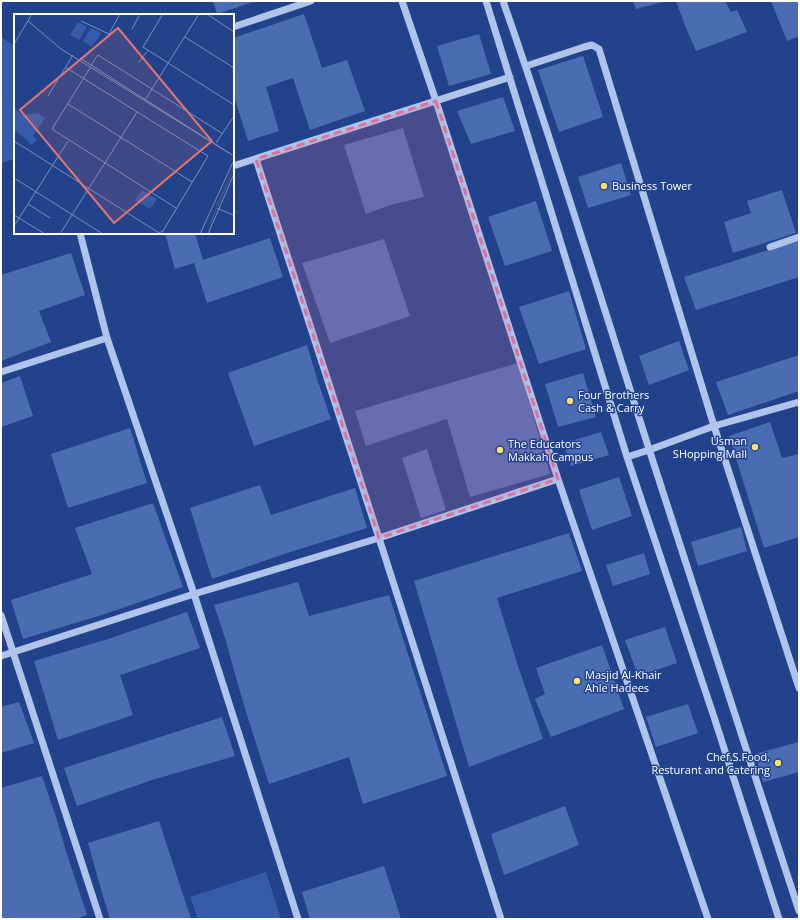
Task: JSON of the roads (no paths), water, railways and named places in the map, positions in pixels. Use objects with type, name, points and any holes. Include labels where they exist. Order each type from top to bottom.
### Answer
[{"type":"street","points":[[234,27],[311,1]]},
{"type":"street","points":[[402,1],[436,101],[558,478],[708,919]]},
{"type":"street","points":[[486,1],[628,457],[779,919]]},
{"type":"street","points":[[504,1],[556,157],[799,911]]},
{"type":"street","points":[[526,66],[584,47],[592,46],[599,49],[714,426],[799,688]]},
{"type":"street","points":[[234,166],[510,78]]},
{"type":"street","points":[[256,159],[501,919]]},
{"type":"street","points":[[80,234],[107,338],[194,594],[298,919]]},
{"type":"street","points":[[770,247],[799,237]]},
{"type":"street","points":[[1,372],[107,338]]},
{"type":"street","points":[[628,457],[714,426],[799,402]]},
{"type":"street","points":[[1,656],[194,594],[379,538],[558,478]]},
{"type":"street","points":[[1,615],[100,919]]},
{"type":"place","name":"Business Tower","points":[[604,186]]},
{"type":"place","name":"Four Brothers Cash & Carry","points":[[570,401]]},
{"type":"place","name":"Usman SHopping Mall","points":[[755,447]]},
{"type":"place","name":"The Educators Makkah Campus","points":[[500,450]]},
{"type":"place","name":"Masjid Al-Khair Ahle Hadees","points":[[577,681]]},
{"type":"place","name":"Chef.S.Food, Resturant and Catering","points":[[778,763]]}]
